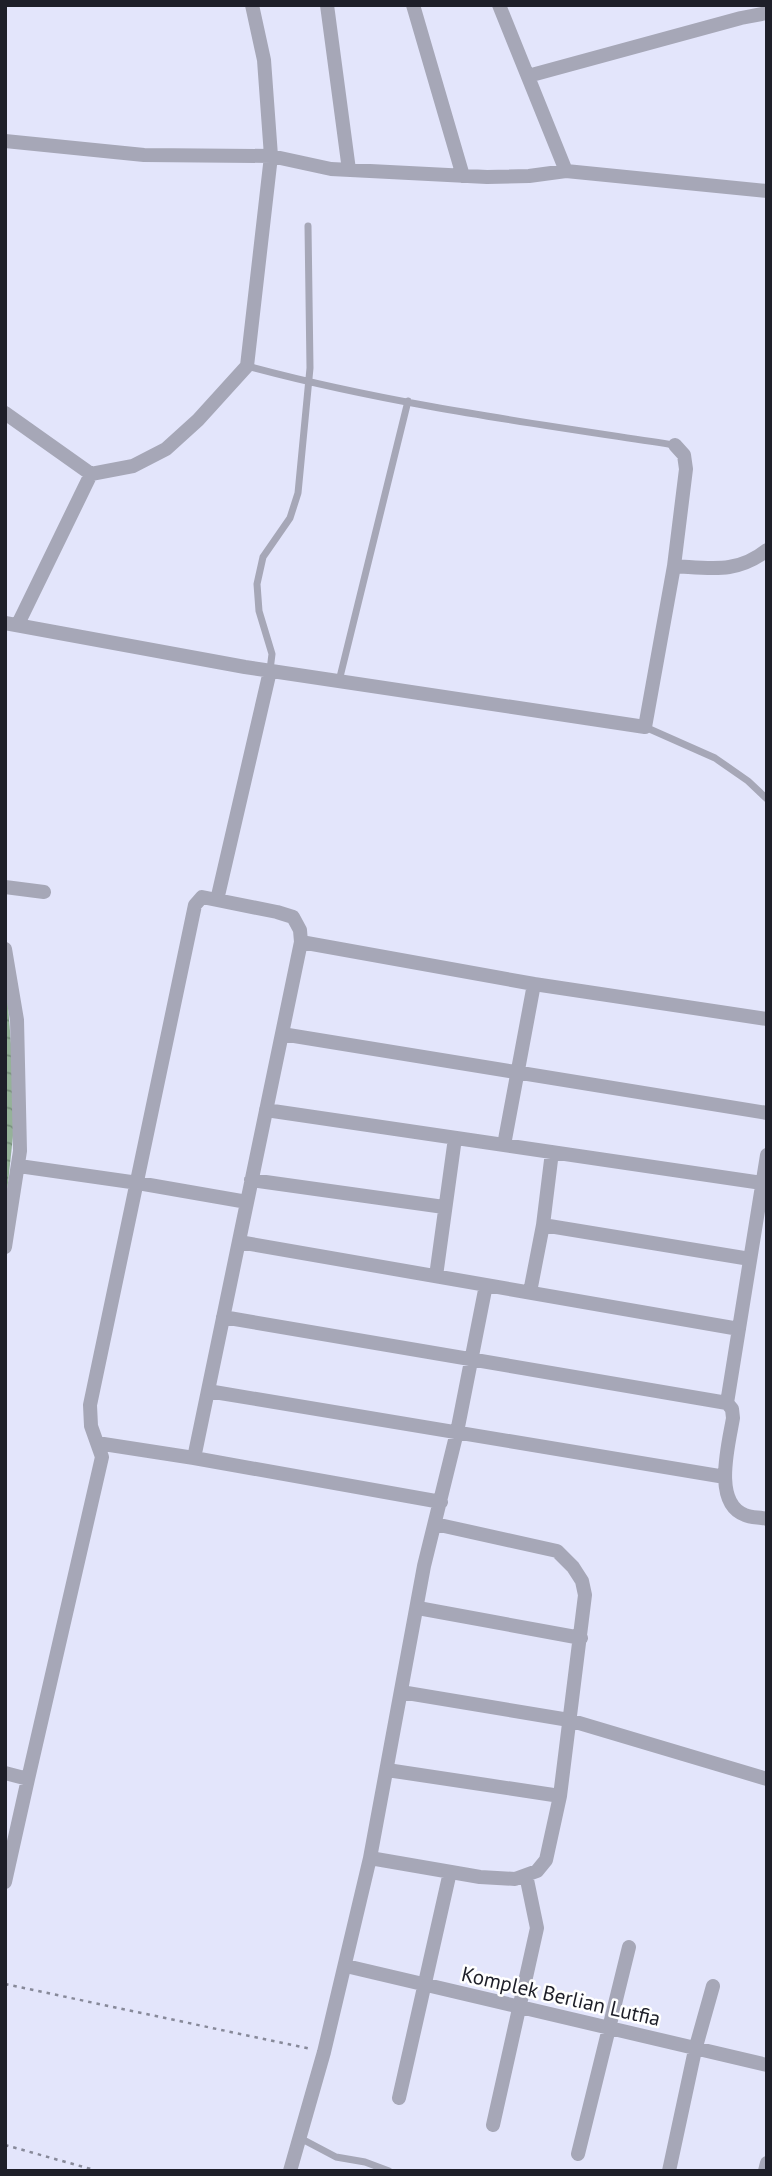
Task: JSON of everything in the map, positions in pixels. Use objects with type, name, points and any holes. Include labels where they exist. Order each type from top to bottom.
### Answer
[{"type":"street","points":[[5,413],[91,474],[133,466],[166,449],[198,420],[247,366],[271,156],[264,60],[252,5]]},
{"type":"street","points":[[327,5],[349,170]]},
{"type":"street","points":[[413,5],[463,176]]},
{"type":"street","points":[[499,5],[566,171]]},
{"type":"street","points":[[528,76],[767,13]]},
{"type":"street","points":[[5,141],[144,155],[271,156],[331,169],[349,170],[463,176],[529,176],[566,171],[767,191]]},
{"type":"street","points":[[91,474],[11,624],[270,671],[645,727],[674,566],[686,469],[684,455],[675,445]]},
{"type":"street","points":[[674,566],[721,569],[744,565],[767,550]]},
{"type":"street","points":[[217,901],[270,671]]},
{"type":"street","points":[[5,887],[44,892]]},
{"type":"street","points":[[5,1882],[102,1457],[91,1426],[90,1405],[195,905],[202,897],[293,917],[300,930],[301,942],[194,1458]]},
{"type":"street","points":[[301,942],[534,984],[767,1019]]},
{"type":"street","points":[[5,949],[17,1020],[19,1166],[5,1247]]},
{"type":"street","points":[[504,1145],[534,984]]},
{"type":"street","points":[[282,1034],[767,1113]]},
{"type":"street","points":[[266,1110],[762,1183]]},
{"type":"street","points":[[436,1276],[455,1138]]},
{"type":"street","points":[[530,1292],[543,1225],[552,1152]]},
{"type":"street","points":[[727,1403],[767,1155]]},
{"type":"street","points":[[19,1166],[247,1202]]},
{"type":"street","points":[[251,1180],[444,1207]]},
{"type":"street","points":[[543,1225],[750,1259]]},
{"type":"street","points":[[239,1242],[739,1329]]},
{"type":"street","points":[[290,2171],[346,1966],[370,1858],[424,1566],[457,1432],[486,1285]]},
{"type":"street","points":[[223,1317],[727,1403],[732,1409],[733,1418],[725,1476],[727,1496],[731,1504],[744,1515],[767,1518]]},
{"type":"street","points":[[208,1391],[725,1476]]},
{"type":"street","points":[[97,1443],[440,1502]]},
{"type":"street","points":[[370,1858],[515,1880],[537,1871],[546,1860],[560,1796],[581,1638],[585,1595],[582,1581],[557,1551],[435,1524]]},
{"type":"street","points":[[418,1608],[581,1638]]},
{"type":"street","points":[[401,1692],[569,1720],[767,1779]]},
{"type":"street","points":[[387,1770],[560,1796]]},
{"type":"street","points":[[5,1773],[28,1779]]},
{"type":"street","points":[[399,2098],[450,1872]]},
{"type":"street","points":[[493,2125],[537,1928],[526,1875]]},
{"type":"street","points":[[578,2154],[629,1947]]},
{"type":"street","name":"Komplek Berlian Lutfia","points":[[346,1966],[767,2065]]},
{"type":"street","points":[[669,2171],[695,2050],[713,1986]]},
{"type":"street","points":[[765,2171],[767,2163]]},
{"type":"lane","points":[[270,671],[272,654],[259,611],[257,584],[263,557],[290,518],[298,493],[308,383],[308,226]]},
{"type":"lane","points":[[247,366],[308,383],[513,421],[675,445]]},
{"type":"lane","points":[[339,681],[408,401]]},
{"type":"lane","points":[[645,727],[715,758],[748,781],[767,799]]},
{"type":"lane","points":[[300,2138],[336,2157],[365,2162],[389,2171]]},
{"type":"path","points":[[5,1984],[324,2052]]},
{"type":"path","points":[[5,2145],[98,2171]]},
{"type":"water","points":[[5,967],[16,1108],[5,1211]]}]
